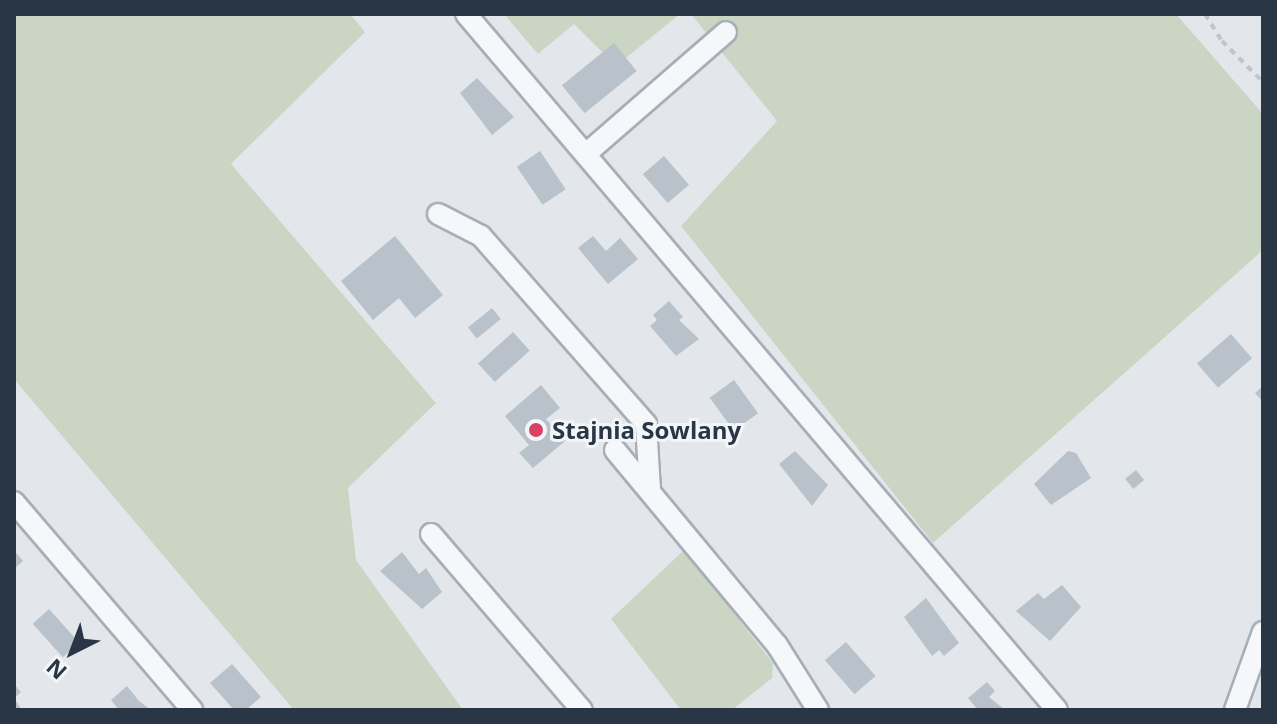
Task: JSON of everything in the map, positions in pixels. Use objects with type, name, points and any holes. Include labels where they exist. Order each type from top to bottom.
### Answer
[{"type":"street","points":[[466,14],[1057,710]]},
{"type":"street","points":[[587,153],[726,32]]},
{"type":"street","points":[[438,214],[481,236],[646,424],[650,490]]},
{"type":"street","points":[[615,450],[777,645],[818,710]]},
{"type":"street","points":[[14,502],[192,710]]},
{"type":"street","points":[[431,534],[582,710]]},
{"type":"street","points":[[1235,710],[1263,632]]},
{"type":"path","points":[[1205,14],[1222,41],[1263,82]]},
{"type":"green space","points":[[14,14],[350,14],[365,32],[231,164],[436,403],[348,488],[356,560],[463,710],[294,710],[14,379]]},
{"type":"green space","points":[[504,14],[680,14],[616,66],[574,24],[538,54]]},
{"type":"green space","points":[[691,14],[1176,14],[1263,114],[1263,250],[933,543],[681,226],[777,121]]},
{"type":"green space","points":[[684,550],[773,663],[772,678],[732,710],[681,710],[611,619]]},
{"type":"building","points":[[614,43],[637,71],[585,113],[562,85]]},
{"type":"building","points":[[477,78],[514,117],[492,135],[460,93]]},
{"type":"building","points":[[540,151],[566,189],[543,205],[517,167]]},
{"type":"building","points":[[664,156],[689,185],[668,203],[643,174]]},
{"type":"building","points":[[395,236],[443,295],[415,318],[399,298],[373,320],[341,281]]},
{"type":"building","points":[[593,236],[606,251],[620,238],[638,259],[608,284],[578,248]]},
{"type":"building","points":[[669,301],[683,317],[679,320],[699,339],[676,356],[650,326],[657,320],[653,315]]},
{"type":"building","points":[[492,308],[501,319],[477,338],[468,328]]},
{"type":"building","points":[[513,332],[530,351],[495,382],[478,363]]},
{"type":"building","points":[[1231,334],[1252,358],[1218,388],[1197,364]]},
{"type":"building","points":[[734,380],[758,413],[734,431],[710,398]]},
{"type":"building","name":"Stajnia Sowlany","points":[[541,385],[560,408],[546,419],[565,441],[533,468],[519,453],[529,445],[505,416]]},
{"type":"building","points":[[1263,386],[1263,402],[1255,393]]},
{"type":"building","points":[[795,451],[828,485],[812,506],[779,464]]},
{"type":"building","points":[[1068,451],[1076,453],[1091,478],[1051,505],[1034,484]]},
{"type":"building","points":[[1136,470],[1144,480],[1133,489],[1125,479]]},
{"type":"building","points":[[14,550],[23,561],[14,569]]},
{"type":"building","points":[[402,552],[419,574],[426,568],[442,592],[422,609],[380,571]]},
{"type":"building","points":[[1062,585],[1081,607],[1050,641],[1016,611],[1038,593],[1044,599]]},
{"type":"building","points":[[926,598],[959,643],[944,656],[939,650],[932,656],[904,617]]},
{"type":"building","points":[[49,609],[79,642],[63,657],[33,624]]},
{"type":"building","points":[[846,642],[876,676],[854,694],[825,660]]},
{"type":"building","points":[[232,664],[261,697],[246,710],[234,710],[210,683]]},
{"type":"building","points":[[987,682],[995,691],[989,697],[1005,710],[978,710],[968,698]]},
{"type":"building","points":[[14,684],[21,692],[14,698]]},
{"type":"building","points":[[127,686],[151,710],[119,710],[111,700]]},
{"type":"building","points":[[14,698],[22,710],[14,710]]},
{"type":"place","name":"Stajnia Sowlany","points":[[536,430]]}]
